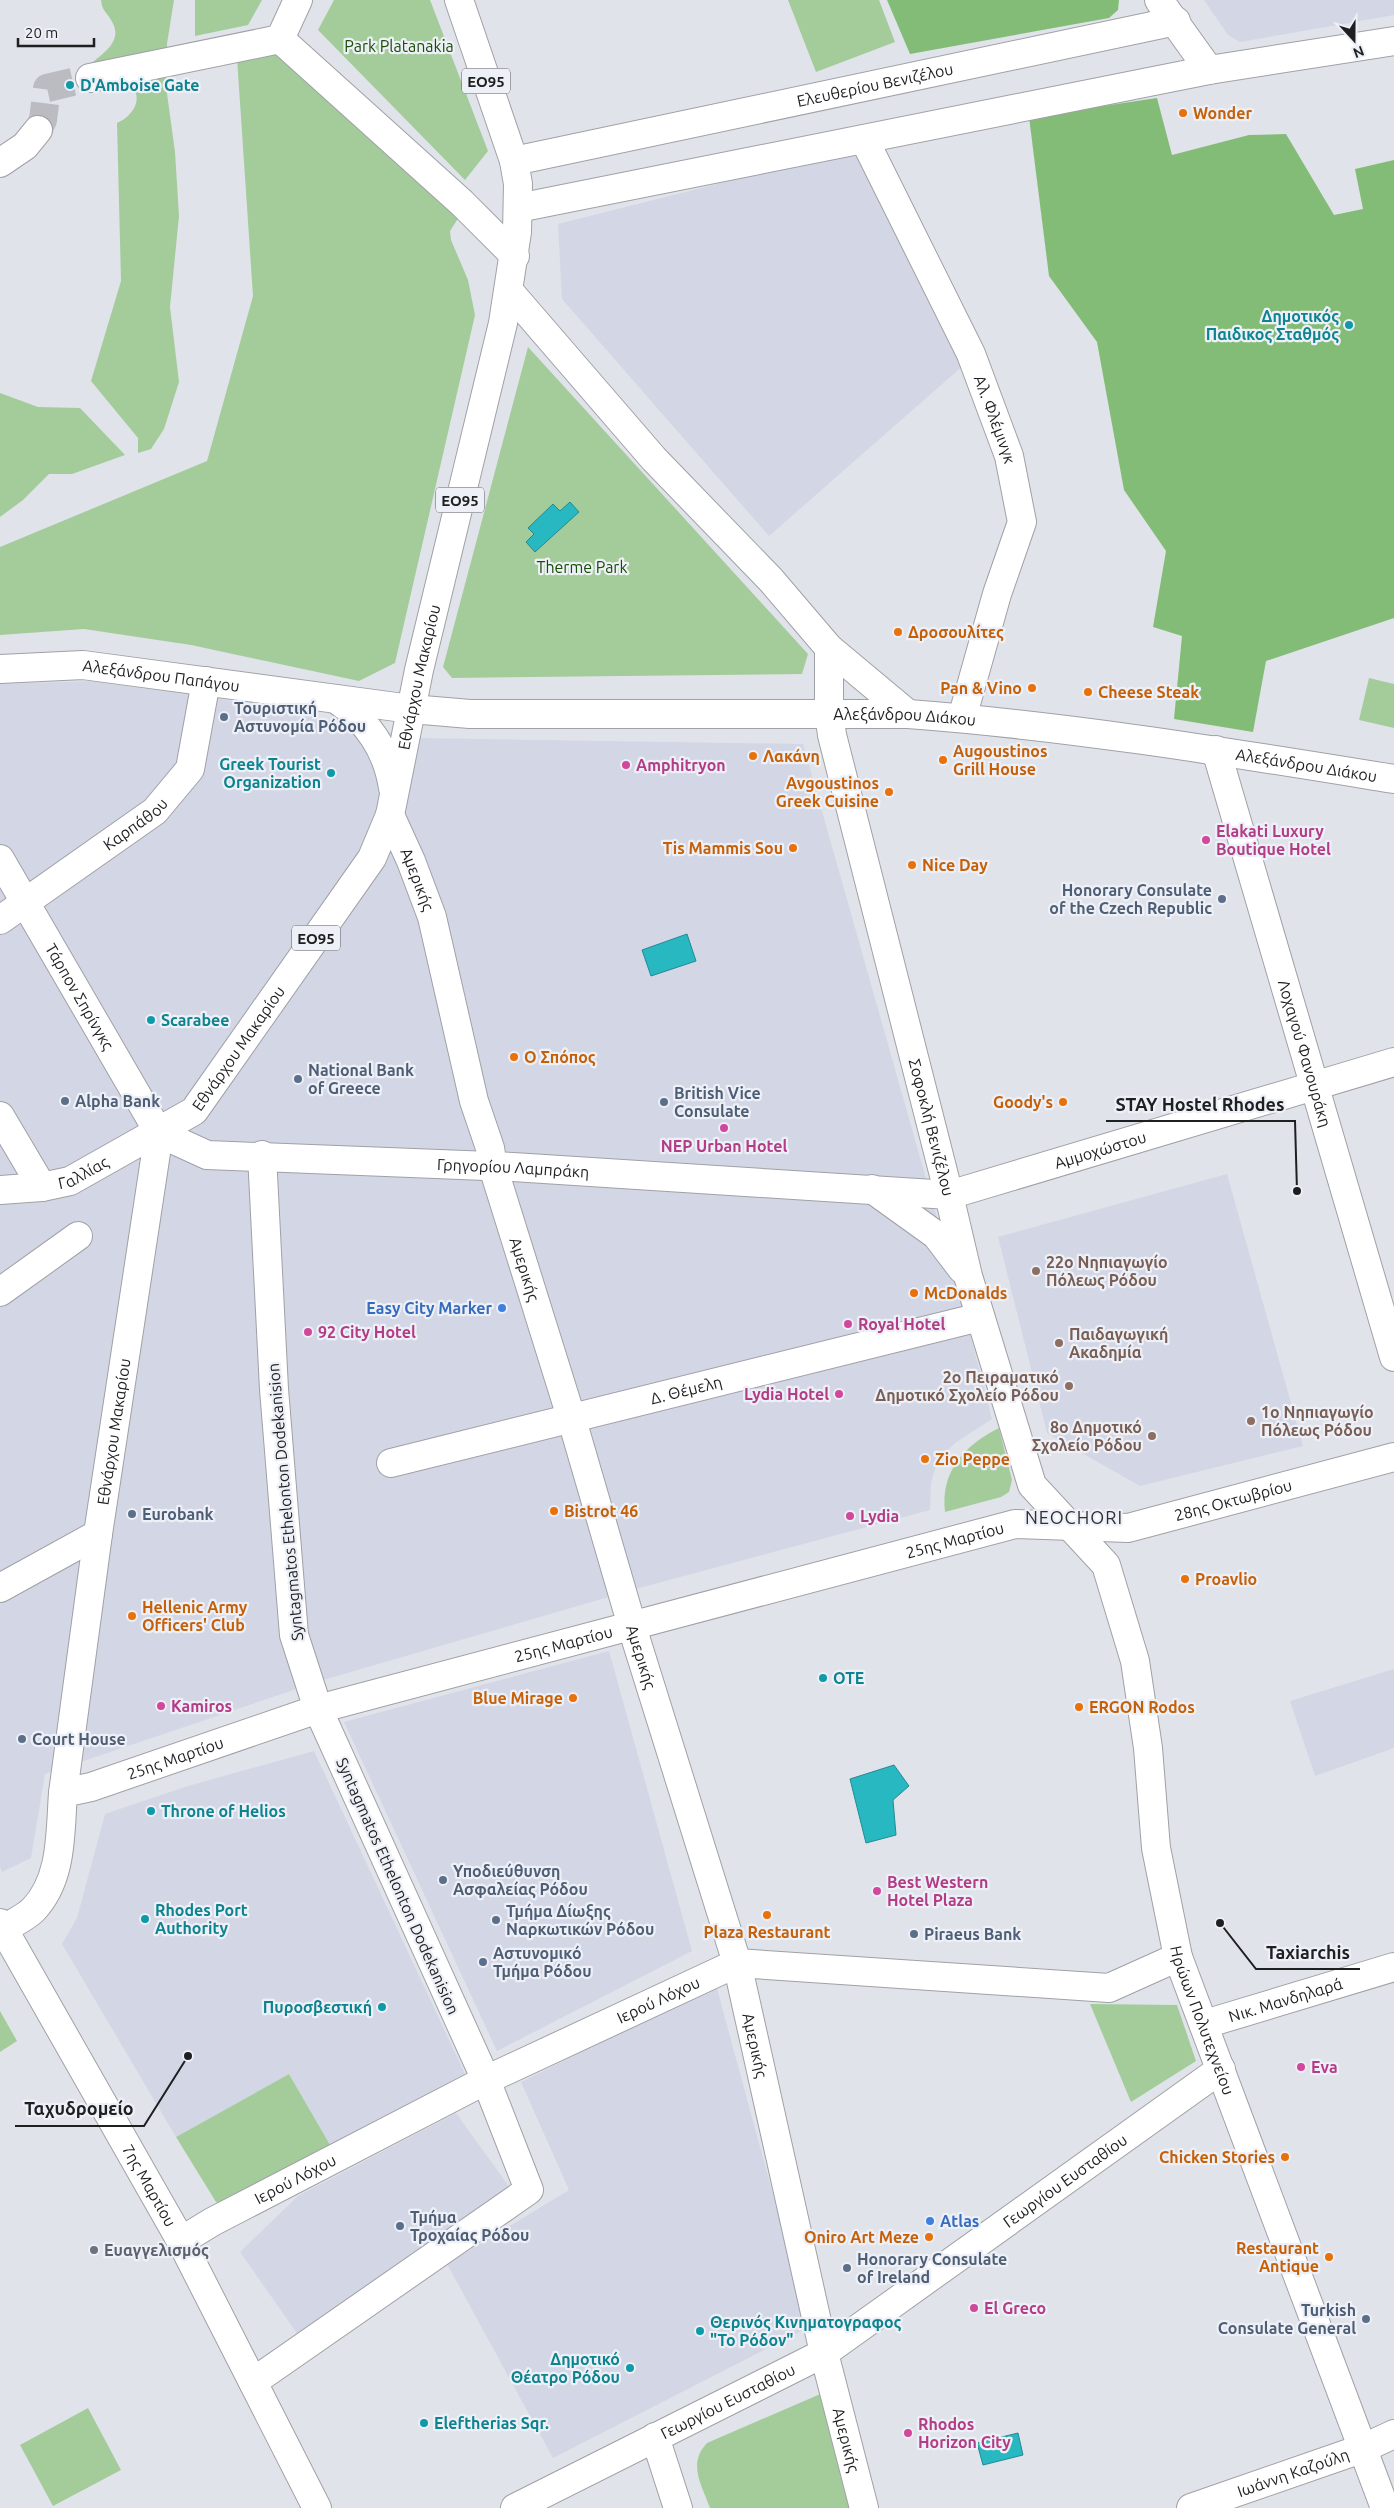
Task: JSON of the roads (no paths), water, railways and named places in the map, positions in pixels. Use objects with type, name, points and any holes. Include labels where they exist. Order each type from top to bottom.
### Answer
[{"type":"street","points":[[280,39],[298,0]]},
{"type":"street","name":"ΕΟ95","points":[[459,0],[514,161],[518,208],[515,256]]},
{"type":"street","points":[[1159,0],[1176,21],[1209,70]]},
{"type":"street","name":"Ελευθερίου Βενιζέλου","points":[[514,161],[1176,21]]},
{"type":"street","points":[[90,78],[280,39]]},
{"type":"street","points":[[280,39],[462,203],[515,256]]},
{"type":"street","points":[[518,208],[1209,70],[1394,41]]},
{"type":"street","points":[[0,163],[25,146],[38,130]]},
{"type":"street","name":"Αλ. Φλέμινγκ","points":[[864,139],[971,354],[1009,456],[1022,522],[997,594],[962,718]]},
{"type":"street","name":"Εθνάρχου Μακαρίου","points":[[2,1926],[33,1910],[51,1883],[57,1866],[63,1793],[98,1534],[159,1133],[194,1111],[372,858],[392,805],[411,709],[509,292],[515,256]]},
{"type":"street","points":[[509,292],[654,459],[776,586],[828,648],[908,714]]},
{"type":"street","name":"Σοφοκλή Βενιζέλου","points":[[828,648],[830,712],[835,745],[968,1276],[1032,1485],[1070,1527]]},
{"type":"street","name":"Αλεξάνδρου Παπάγου","points":[[0,669],[82,665],[411,709]]},
{"type":"street","name":"Καρπάθου","points":[[0,920],[155,811],[190,769],[206,681]]},
{"type":"street","name":"Αμερικής","points":[[336,699],[355,713],[371,730],[379,743],[390,771],[392,805],[432,917],[474,1101],[490,1148],[493,1167],[572,1420],[632,1627],[737,1963],[824,2353],[864,2508]]},
{"type":"street","name":"Αλεξάνδρου Διάκου","points":[[411,709],[434,713],[470,714],[830,712],[908,714],[962,718],[1216,750],[1394,779]]},
{"type":"street","name":"Λοχαγού Φανουράκη","points":[[1216,750],[1394,1357]]},
{"type":"street","name":"Τάρπον Σπρίνγκς","points":[[0,860],[159,1133]]},
{"type":"street","name":"Αμμοχώστου","points":[[949,1195],[1394,1062]]},
{"type":"street","points":[[0,1116],[42,1187]]},
{"type":"street","name":"Γρηγορίου Λαμπράκη","points":[[159,1133],[207,1154],[493,1167],[949,1195]]},
{"type":"street","name":"Γαλλίας","points":[[0,1190],[42,1187],[70,1181],[159,1133]]},
{"type":"street","name":"Syntagmatos Ethelonton Dodekanision","points":[[253,2382],[529,2190],[486,2080],[318,1709],[297,1645],[293,1625],[274,1399],[262,1155]]},
{"type":"street","points":[[872,1189],[936,1235],[968,1276]]},
{"type":"street","points":[[0,1292],[78,1236]]},
{"type":"street","name":"Δ. Θέμελη","points":[[391,1463],[572,1420],[980,1317]]},
{"type":"street","name":"28ης Οκτωβρίου","points":[[1070,1527],[1128,1528],[1394,1457]]},
{"type":"street","name":"25ης Μαρτίου","points":[[63,1793],[90,1787],[318,1709],[1015,1524],[1070,1527]]},
{"type":"street","name":"Ηρώων Πολυτεχνείου","points":[[1070,1527],[1106,1565],[1135,1661],[1148,1748],[1156,1848],[1178,1957],[1222,2069],[1385,2508]]},
{"type":"street","points":[[0,1588],[98,1534]]},
{"type":"street","name":"7ης Μαρτίου","points":[[2,1926],[181,2242],[318,2508]]},
{"type":"street","name":"Ιερού Λόχου","points":[[181,2242],[212,2222],[486,2080],[737,1963],[1110,1988],[1178,1957]]},
{"type":"street","name":"Νικ. Μανδηλαρά","points":[[1205,2024],[1394,1967]]},
{"type":"street","name":"Γεωργίου Ευσταθίου","points":[[515,2508],[824,2353],[1222,2069]]},
{"type":"street","name":"Ιωάννη Καζούλη","points":[[1190,2508],[1364,2448],[1394,2434]]},
{"type":"street","points":[[655,2437],[678,2508]]},
{"type":"water","points":[[570,502],[579,512],[535,552],[526,542],[534,534],[528,528],[553,504],[560,511]]},
{"type":"water","points":[[687,934],[696,961],[651,976],[642,950]]},
{"type":"water","points":[[894,1765],[909,1786],[893,1800],[896,1835],[866,1843],[850,1779]]},
{"type":"water","points":[[1018,2433],[1023,2455],[983,2465],[977,2443]]},
{"type":"tunnel","points":[[38,130],[43,120],[47,88],[90,78]]},
{"type":"place","name":"D'Amboise Gate","points":[[70,85]]},
{"type":"place","name":"Wonder","points":[[1183,113]]},
{"type":"place","name":"Δημοτικός Παιδικος Σταθμός","points":[[1349,325]]},
{"type":"place","name":"Δροσουλίτες","points":[[898,632]]},
{"type":"place","name":"Pan & Vino","points":[[1032,688]]},
{"type":"place","name":"Cheese Steak","points":[[1088,692]]},
{"type":"place","name":"Τουριστική Αστυνομία Ρόδου","points":[[224,717]]},
{"type":"place","name":"Λακάνη","points":[[753,756]]},
{"type":"place","name":"Augoustinos Grill House","points":[[943,760]]},
{"type":"place","name":"Amphitryon","points":[[626,765]]},
{"type":"place","name":"Greek Tourist Organization","points":[[331,773]]},
{"type":"place","name":"Avgoustinos Greek Cuisine","points":[[889,792]]},
{"type":"place","name":"Elakati Luxury Boutique Hotel","points":[[1206,840]]},
{"type":"place","name":"Tis Mammis Sou","points":[[793,848]]},
{"type":"place","name":"Nice Day","points":[[912,865]]},
{"type":"place","name":"Honorary Consulate of the Czech Republic","points":[[1222,899]]},
{"type":"place","name":"Scarabee","points":[[151,1020]]},
{"type":"place","name":"Ο Σπόπος","points":[[514,1057]]},
{"type":"place","name":"National Bank of Greece","points":[[298,1079]]},
{"type":"place","name":"Alpha Bank","points":[[65,1101]]},
{"type":"place","name":"British Vice Consulate","points":[[664,1102]]},
{"type":"place","name":"Goody's","points":[[1063,1102]]},
{"type":"place","name":"NEP Urban Hotel","points":[[724,1128]]},
{"type":"place","name":"STAY Hostel Rhodes","points":[[1297,1191]]},
{"type":"place","name":"22ο Νηπιαγωγίο Πόλεως Ρόδου","points":[[1036,1271]]},
{"type":"place","name":"McDonalds","points":[[914,1293]]},
{"type":"place","name":"Easy City Marker","points":[[502,1308]]},
{"type":"place","name":"Royal Hotel","points":[[848,1324]]},
{"type":"place","name":"92 City Hotel","points":[[308,1332]]},
{"type":"place","name":"Παιδαγωγική Ακαδημία","points":[[1059,1343]]},
{"type":"place","name":"2ο Πειραματικό Δημοτικό Σχολείο Ρόδου","points":[[1069,1386]]},
{"type":"place","name":"Lydia Hotel","points":[[839,1394]]},
{"type":"place","name":"1ο Νηπιαγωγίο Πόλεως Ρόδου","points":[[1251,1421]]},
{"type":"place","name":"8ο Δημοτικό Σχολείο Ρόδου","points":[[1152,1436]]},
{"type":"place","name":"Zio Peppe","points":[[925,1459]]},
{"type":"place","name":"Bistrot 46","points":[[554,1511]]},
{"type":"place","name":"Eurobank","points":[[132,1514]]},
{"type":"place","name":"Lydia","points":[[850,1516]]},
{"type":"place","name":"Proavlio","points":[[1185,1579]]},
{"type":"place","name":"Hellenic Army Officers' Club","points":[[132,1616]]},
{"type":"place","name":"OTE","points":[[823,1678]]},
{"type":"place","name":"Blue Mirage","points":[[573,1698]]},
{"type":"place","name":"Kamiros","points":[[161,1706]]},
{"type":"place","name":"ERGON Rodos","points":[[1079,1707]]},
{"type":"place","name":"Court House","points":[[22,1739]]},
{"type":"place","name":"Throne of Helios","points":[[151,1811]]},
{"type":"place","name":"Υποδιεύθυνση Ασφαλείας Ρόδου","points":[[443,1880]]},
{"type":"place","name":"Best Western Hotel Plaza","points":[[877,1891]]},
{"type":"place","name":"Plaza Restaurant","points":[[767,1915]]},
{"type":"place","name":"Rhodes Port Authority","points":[[145,1919]]},
{"type":"place","name":"Τμήμα Δίωξης Ναρκωτικών Ρόδου","points":[[496,1920]]},
{"type":"place","name":"Taxiarchis","points":[[1220,1923]]},
{"type":"place","name":"Piraeus Bank","points":[[914,1934]]},
{"type":"place","name":"Αστυνομικό Τμήμα Ρόδου","points":[[483,1962]]},
{"type":"place","name":"Πυροσβεστική","points":[[382,2007]]},
{"type":"place","name":"Ταχυδρομείο","points":[[188,2056]]},
{"type":"place","name":"Eva","points":[[1301,2067]]},
{"type":"place","name":"Chicken Stories","points":[[1285,2157]]},
{"type":"place","name":"Atlas","points":[[930,2221]]},
{"type":"place","name":"Τμήμα Τροχαίας Ρόδου","points":[[400,2226]]},
{"type":"place","name":"Oniro Art Meze","points":[[929,2237]]},
{"type":"place","name":"Ευαγγελισμός","points":[[94,2250]]},
{"type":"place","name":"Restaurant Antique","points":[[1329,2257]]},
{"type":"place","name":"Honorary Consulate of Ireland","points":[[847,2268]]},
{"type":"place","name":"El Greco","points":[[974,2308]]},
{"type":"place","name":"Turkish Consulate General","points":[[1366,2319]]},
{"type":"place","name":"Θερινός Κινηματογραφος \"Το Ρόδον\"","points":[[700,2331]]},
{"type":"place","name":"Δημοτικό Θέατρο Ρόδου","points":[[630,2368]]},
{"type":"place","name":"Eleftherias Sqr.","points":[[424,2423]]},
{"type":"place","name":"Rhodos Horizon City","points":[[908,2433]]},
{"type":"district","name":"NEOCHORI","points":[[1074,1517]]},
{"type":"park label","name":"Park Platanakia","points":[[399,46]]},
{"type":"park label","name":"Therme Park","points":[[582,567]]}]
